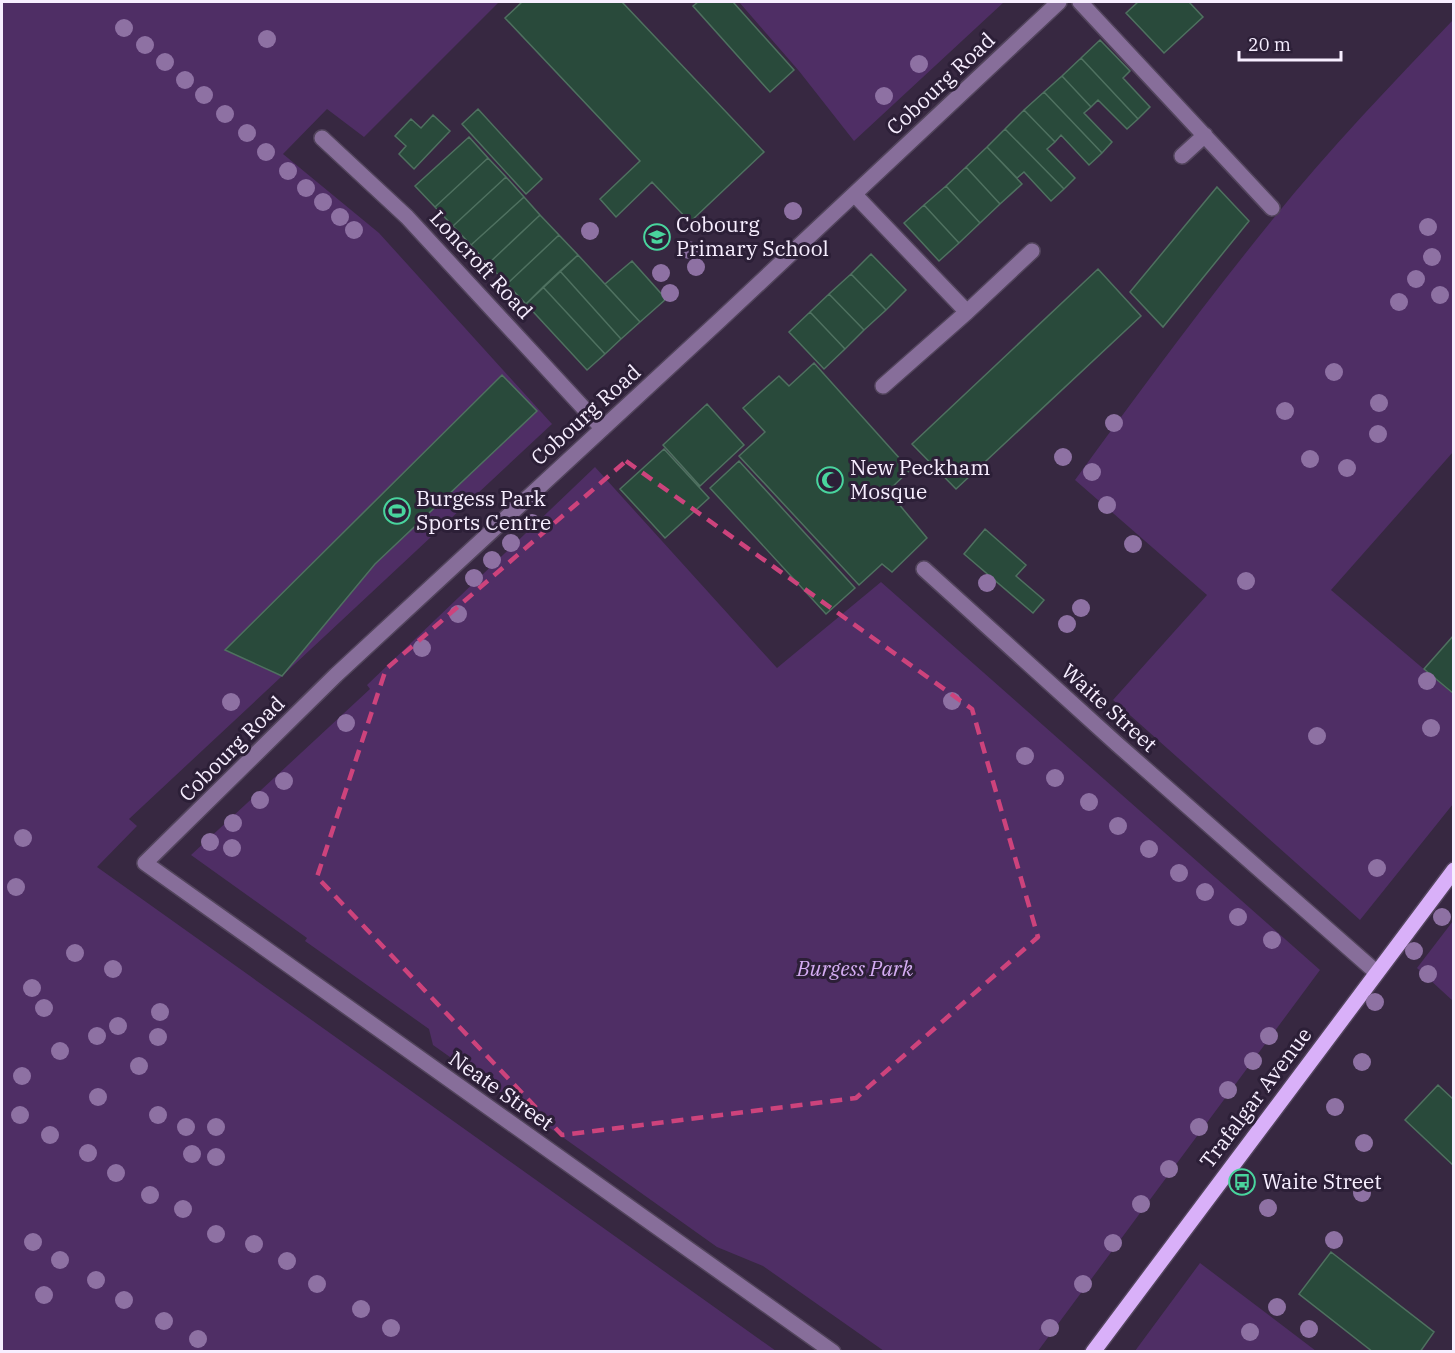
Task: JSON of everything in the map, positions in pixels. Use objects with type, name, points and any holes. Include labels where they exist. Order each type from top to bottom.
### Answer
[{"type":"main road","name":"Trafalgar Avenue","points":[[1093,1352],[1454,870]]},
{"type":"street","name":"Cobourg Road","points":[[145,863],[336,675],[855,195],[1059,2]]},
{"type":"street","points":[[1080,2],[1272,208]]},
{"type":"street","points":[[1182,156],[1205,135]]},
{"type":"street","name":"Loncroft Road","points":[[322,138],[407,217],[602,428]]},
{"type":"street","points":[[855,195],[967,312]]},
{"type":"street","points":[[883,386],[1032,251]]},
{"type":"street","name":"Waite Street","points":[[924,569],[1376,972]]},
{"type":"street","name":"Neate Street","points":[[145,863],[833,1352]]},
{"type":"highlighted area","points":[[626,461],[972,709],[1038,937],[856,1098],[562,1135],[317,877],[386,669]]},
{"type":"green space","points":[[2,2],[499,2],[364,137],[327,109],[283,154],[379,233],[552,424],[129,819],[137,826],[97,867],[776,1351],[2,1351]]},
{"type":"green space","points":[[739,2],[1004,2],[854,141],[799,71]]},
{"type":"green space","points":[[1453,20],[1453,452],[1331,590],[1453,694],[1453,804],[1360,920],[1113,700],[1207,595],[1075,480],[1197,316],[1294,193],[1361,117]]},
{"type":"green space","name":"Burgess Park","points":[[595,467],[777,668],[881,582],[1320,970],[1038,1351],[884,1351],[763,1266],[717,1247],[433,1045],[429,1029],[305,941],[307,938],[191,855],[370,689],[367,685]]},
{"type":"green space","points":[[1453,921],[1453,1001],[1417,968]]},
{"type":"green space","points":[[1200,1263],[1316,1351],[1135,1351]]},
{"type":"building","points":[[522,2],[622,2],[764,152],[690,222],[652,182],[616,217],[600,199],[640,161],[505,18]]},
{"type":"building","points":[[698,2],[733,2],[794,70],[770,92],[693,6]]},
{"type":"building","points":[[1138,2],[1189,2],[1203,17],[1164,53],[1126,13]]},
{"type":"building","points":[[1100,40],[1130,71],[1123,78],[1150,107],[1138,119],[1081,58]]},
{"type":"building","points":[[1081,58],[1138,119],[1127,129],[1098,100],[1091,107],[1062,76]]},
{"type":"building","points":[[1062,76],[1091,107],[1084,113],[1112,142],[1102,153],[1044,92]]},
{"type":"building","points":[[1044,92],[1102,153],[1089,165],[1061,135],[1055,142],[1024,110]]},
{"type":"building","points":[[478,109],[542,179],[526,194],[462,124]]},
{"type":"building","points":[[1024,110],[1055,142],[1047,149],[1075,178],[1064,189],[1005,129]]},
{"type":"building","points":[[433,115],[450,131],[414,169],[399,154],[406,146],[395,136],[411,119],[421,128]]},
{"type":"building","points":[[1005,129],[1064,189],[1051,201],[1024,172],[1017,178],[987,147]]},
{"type":"building","points":[[469,137],[488,158],[435,207],[415,186]]},
{"type":"building","points":[[987,147],[1022,184],[1000,204],[966,167]]},
{"type":"building","points":[[488,158],[506,177],[453,226],[435,207]]},
{"type":"building","points":[[966,167],[1000,204],[980,223],[946,186]]},
{"type":"building","points":[[506,177],[524,197],[471,245],[453,226]]},
{"type":"building","points":[[946,186],[980,223],[959,243],[924,205]]},
{"type":"building","points":[[1217,187],[1249,221],[1163,327],[1130,292]]},
{"type":"building","points":[[524,197],[540,215],[488,264],[471,245]]},
{"type":"building","points":[[924,205],[959,243],[939,261],[904,223]]},
{"type":"building","points":[[540,215],[559,235],[507,284],[488,264]]},
{"type":"building","points":[[559,235],[578,255],[526,304],[507,284]]},
{"type":"building","points":[[871,254],[906,290],[886,310],[851,274]]},
{"type":"building","points":[[578,255],[640,322],[621,339],[560,271]]},
{"type":"building","points":[[632,261],[666,299],[640,322],[605,284]]},
{"type":"building","points":[[1098,269],[1141,316],[956,489],[912,444]]},
{"type":"building","points":[[560,271],[621,339],[605,354],[543,287]]},
{"type":"building","points":[[851,274],[886,310],[864,330],[829,294]]},
{"type":"building","points":[[543,287],[605,354],[587,370],[526,304]]},
{"type":"building","points":[[829,294],[864,330],[845,349],[810,312]]},
{"type":"building","points":[[810,312],[845,349],[824,369],[789,332]]},
{"type":"building","name":"New Peckham Mosque","points":[[814,363],[910,470],[888,491],[927,538],[892,572],[882,564],[859,585],[739,456],[765,432],[743,408],[779,376],[789,386]]},
{"type":"building","points":[[502,375],[537,411],[375,564],[282,676],[225,650]]},
{"type":"building","points":[[707,404],[744,445],[700,486],[663,445]]},
{"type":"building","points":[[664,449],[709,498],[665,538],[620,489]]},
{"type":"building","points":[[739,461],[855,588],[826,614],[710,488]]},
{"type":"building","points":[[985,529],[1026,565],[1016,576],[1044,600],[1033,613],[964,554]]},
{"type":"building","points":[[1454,635],[1454,694],[1424,669]]},
{"type":"building","points":[[1438,1085],[1454,1100],[1454,1166],[1405,1120]]},
{"type":"building","points":[[1331,1252],[1434,1332],[1420,1352],[1373,1352],[1299,1294]]},
{"type":"place","name":"Cobourg Primary School","points":[[657,237]]},
{"type":"place","name":"New Peckham Mosque","points":[[830,480]]},
{"type":"place","name":"Burgess Park Sports Centre","points":[[397,511]]},
{"type":"place","name":"Waite Street","points":[[1242,1182]]}]
